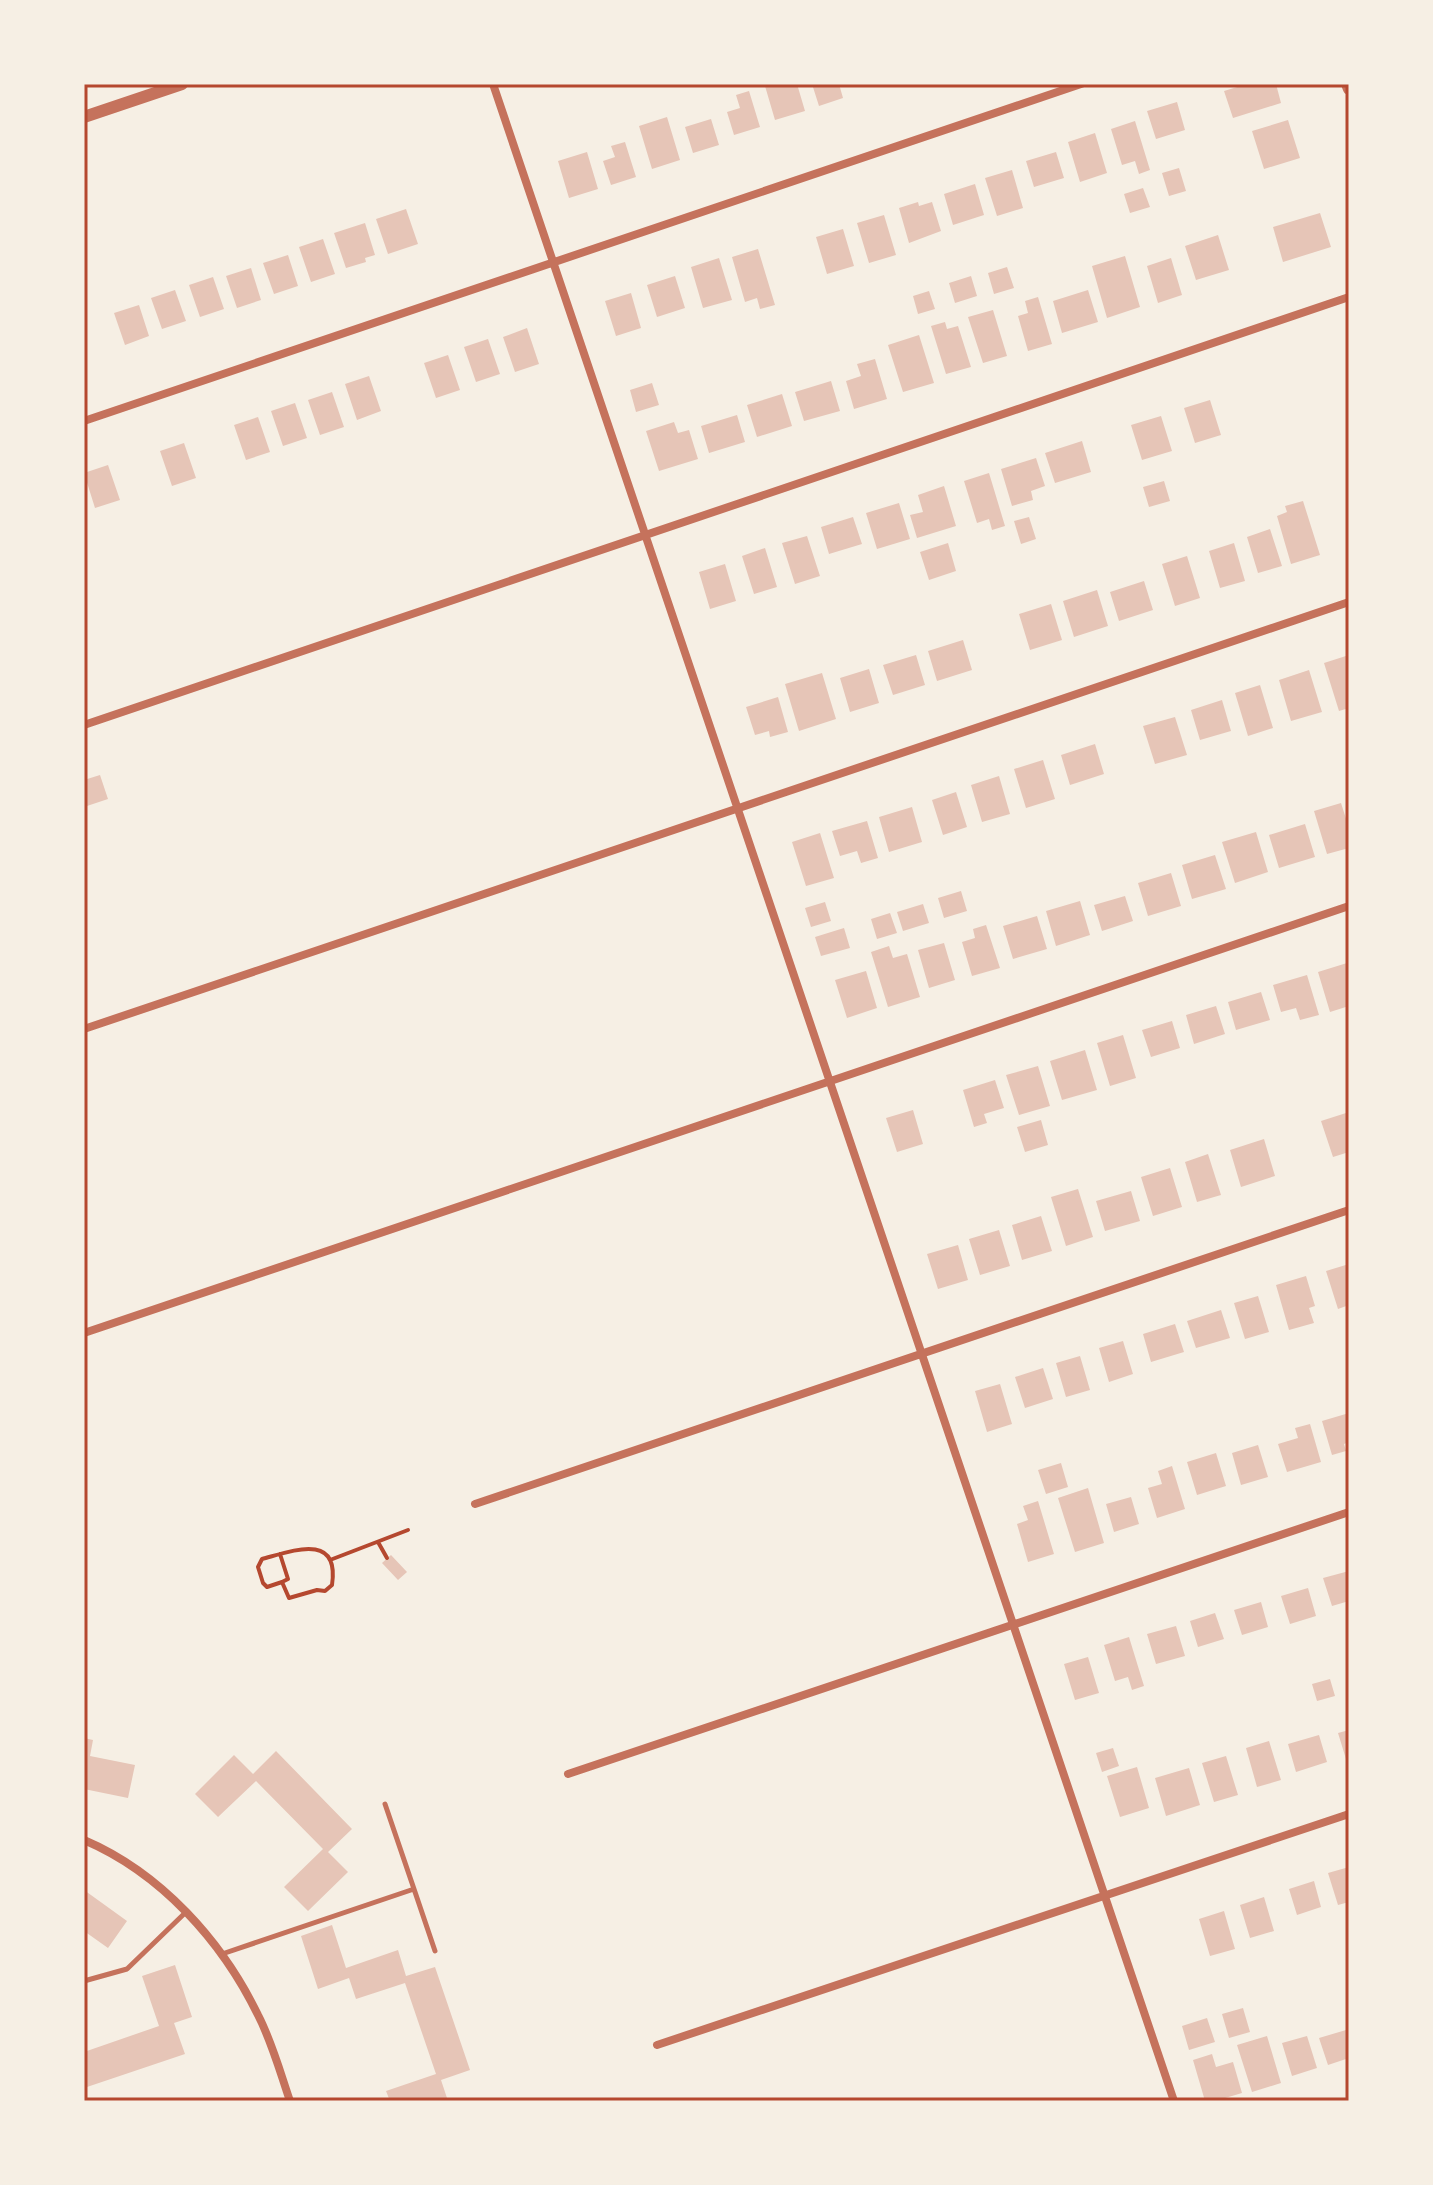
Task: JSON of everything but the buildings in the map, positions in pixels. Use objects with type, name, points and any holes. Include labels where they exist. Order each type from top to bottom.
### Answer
[{"type":"street","points":[[84,117],[182,84]]},
{"type":"street","points":[[493,84],[1174,2101]]},
{"type":"street","points":[[84,421],[1081,84]]},
{"type":"street","points":[[84,725],[1349,297]]},
{"type":"street","points":[[84,1029],[1349,602]]},
{"type":"street","points":[[84,1333],[1349,906]]},
{"type":"street","points":[[475,1504],[1349,1210]]},
{"type":"street","points":[[568,1774],[1349,1512]]},
{"type":"street","points":[[657,2045],[1349,1814]]},
{"type":"street","points":[[84,1840],[134,1868],[186,1912],[221,1954],[259,2016],[290,2101]]},
{"type":"lane","points":[[385,1804],[435,1951]]},
{"type":"lane","points":[[221,1954],[414,1889]]},
{"type":"lane","points":[[84,1981],[127,1969],[186,1912]]},
{"type":"path","points":[[330,1560],[408,1530]]},
{"type":"path","points":[[378,1542],[387,1558]]},
{"type":"path","points":[[280,1554],[288,1579],[267,1587],[258,1567],[262,1559],[280,1554],[309,1547],[321,1549],[330,1560],[334,1575],[332,1585],[325,1591],[317,1590],[289,1598],[282,1582]]}]
